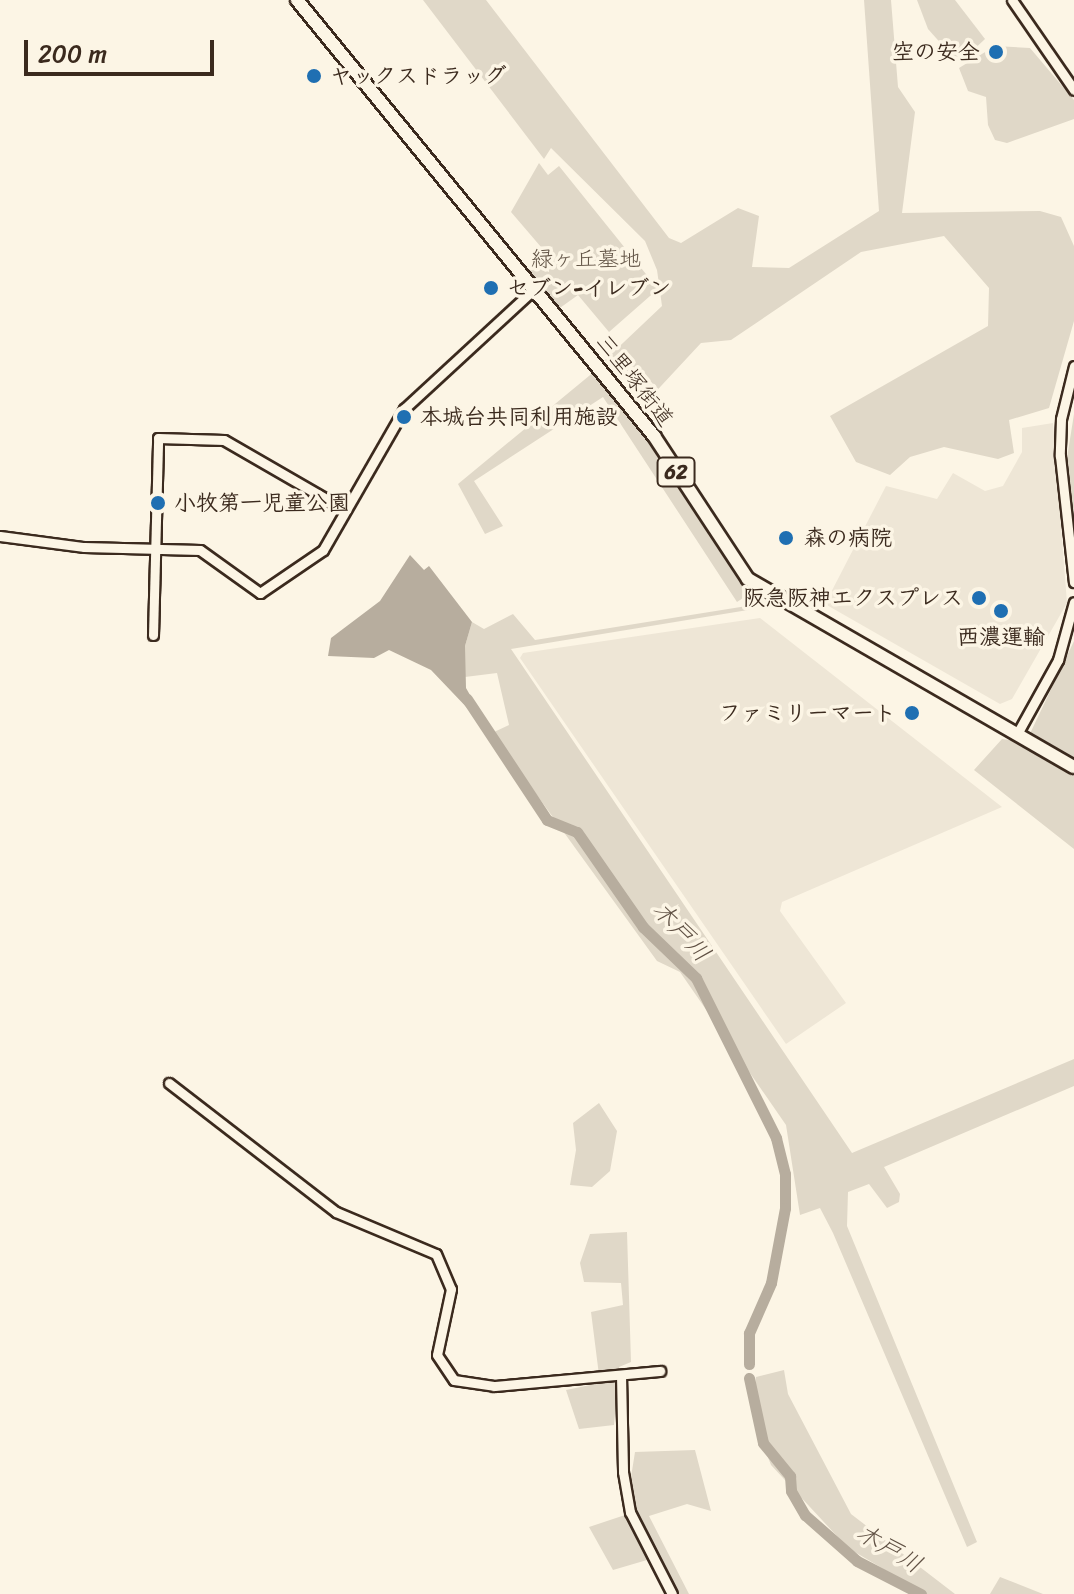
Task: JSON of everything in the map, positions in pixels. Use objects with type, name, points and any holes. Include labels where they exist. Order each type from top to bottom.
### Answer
[{"type":"main road","name":"三里塚街道","points":[[297,0],[654,436],[748,579],[1074,767]]},
{"type":"street","points":[[1012,0],[1074,90]]},
{"type":"street","points":[[0,536],[84,547],[206,552],[260,593],[323,550],[404,409],[535,288]]},
{"type":"street","points":[[1074,366],[1061,419],[1060,456],[1074,582]]},
{"type":"street","points":[[153,635],[155,444],[161,438],[224,440],[345,510]]},
{"type":"street","points":[[1017,734],[1058,660],[1074,602]]},
{"type":"street","points":[[169,1083],[336,1212],[436,1254],[451,1289],[437,1355],[454,1380],[494,1386],[660,1371]]},
{"type":"street","points":[[621,1375],[623,1472],[630,1512],[672,1594]]},
{"type":"shaded area","points":[[1053,423],[1067,603],[1012,699],[1000,704],[825,604],[886,486],[937,499],[953,473],[985,491],[1003,486],[1022,452],[1022,428]]},
{"type":"shaded area","points":[[410,555],[424,570],[429,566],[472,622],[465,646],[466,688],[478,709],[472,713],[431,670],[389,650],[374,658],[328,656],[331,638],[380,601]]},
{"type":"shaded area","points":[[760,618],[1002,807],[782,902],[780,911],[846,1003],[786,1044],[520,658],[523,653]]},
{"type":"green space","points":[[423,0],[486,0],[669,238],[681,243],[738,208],[759,216],[752,267],[789,268],[879,211],[864,0],[891,0],[898,87],[915,112],[902,213],[1040,211],[1061,217],[1074,246],[1074,321],[1049,408],[1009,420],[1014,453],[998,459],[944,447],[910,457],[890,475],[856,462],[830,416],[988,326],[989,288],[944,236],[861,252],[731,340],[701,343],[648,400],[605,360],[662,306],[657,270],[645,241],[551,148],[544,159]]},
{"type":"green space","points":[[917,0],[955,0],[985,39],[968,55],[953,57],[928,29]]},
{"type":"green space","points":[[995,46],[1030,48],[1074,100],[1074,119],[1007,143],[995,140],[988,125],[986,97],[968,91],[959,68]]},
{"type":"green space","name":"緑ヶ丘墓地","points":[[539,163],[548,175],[559,166],[658,289],[609,332],[578,295],[557,310],[527,271],[547,254],[511,212]]},
{"type":"green space","points":[[595,371],[647,435],[749,594],[737,602],[603,397],[474,481],[503,526],[485,534],[458,484]]},
{"type":"green space","points":[[1074,414],[1074,520],[1067,458]]},
{"type":"green space","points":[[753,605],[754,609],[511,649],[852,1153],[1074,1059],[1074,1086],[884,1167],[900,1194],[899,1202],[887,1208],[869,1184],[848,1192],[847,1226],[977,1542],[967,1547],[833,1233],[820,1208],[800,1215],[786,1125],[680,972],[657,961],[492,733],[509,725],[497,673],[465,677],[465,646],[472,622],[484,629],[513,614],[535,640]]},
{"type":"green space","points":[[1074,641],[1074,849],[974,770],[1002,739],[1026,742]]},
{"type":"green space","points":[[599,1103],[617,1131],[610,1171],[592,1187],[570,1185],[576,1150],[573,1123]]},
{"type":"green space","points":[[627,1232],[631,1362],[619,1367],[614,1425],[579,1429],[566,1390],[600,1383],[591,1312],[623,1305],[621,1283],[584,1282],[580,1263],[590,1234]]},
{"type":"green space","points":[[784,1370],[788,1394],[851,1514],[955,1594],[926,1594],[848,1548],[771,1465],[753,1419],[756,1377]]},
{"type":"green space","points":[[695,1450],[711,1511],[687,1504],[649,1516],[689,1594],[672,1594],[647,1560],[613,1570],[589,1527],[625,1515],[635,1452]]},
{"type":"green space","points":[[1000,1577],[1043,1594],[990,1594]]},
{"type":"waterway","name":"木戸川","points":[[467,699],[547,820],[577,832],[643,927],[696,978],[776,1138],[785,1174],[785,1208],[771,1283],[749,1333],[749,1364]]},
{"type":"waterway","name":"木戸川","points":[[749,1378],[763,1443],[790,1476],[791,1491],[805,1515],[857,1561],[921,1594]]},
{"type":"place","name":"空の安全","points":[[996,52]]},
{"type":"place","name":"ヤックスドラッグ","points":[[314,76]]},
{"type":"place","name":"セブン-イレブン","points":[[491,288]]},
{"type":"place","name":"本城台共同利用施設","points":[[404,417]]},
{"type":"place","name":"小牧第一児童公園","points":[[158,503]]},
{"type":"place","name":"森の病院","points":[[786,538]]},
{"type":"place","name":"阪急阪神エクスプレス","points":[[979,598]]},
{"type":"place","name":"西濃運輸","points":[[1001,611]]},
{"type":"place","name":"ファミリーマート","points":[[912,713]]}]
